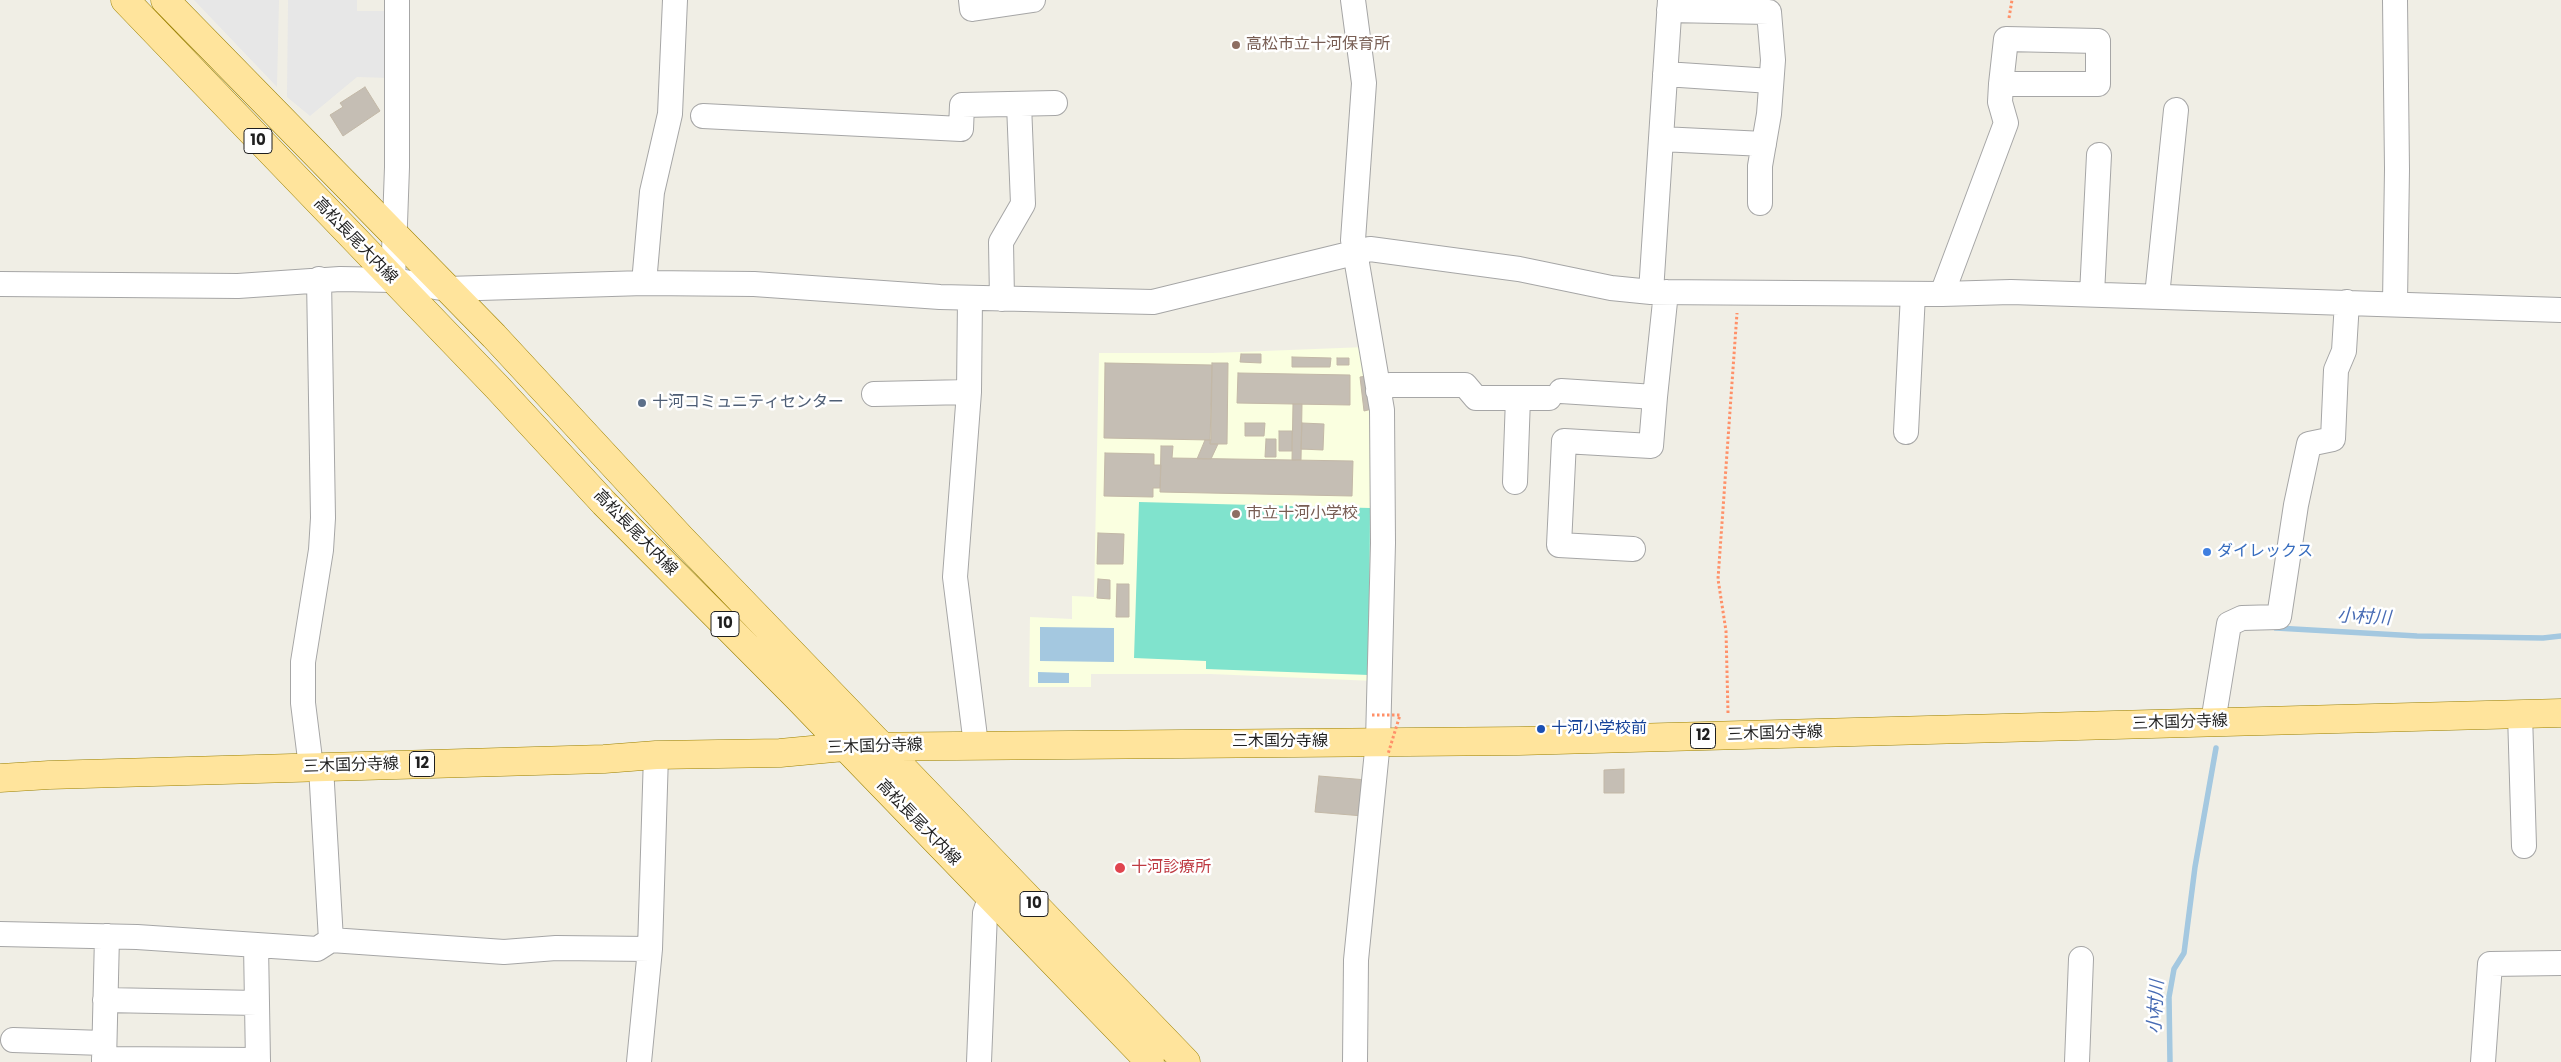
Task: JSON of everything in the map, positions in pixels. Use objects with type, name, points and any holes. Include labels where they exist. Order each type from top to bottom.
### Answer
[{"type":"main road","name":"高松長尾大内線","points":[[125,0],[604,502],[844,746],[1150,1062]]},
{"type":"main road","name":"高松長尾大内線","points":[[165,0],[448,289],[681,538],[1186,1062]]},
{"type":"main road","name":"三木国分寺線","points":[[0,778],[59,774],[604,759],[656,755],[780,753],[844,746],[1383,748],[1519,741],[2561,713]]},
{"type":"street","points":[[393,280],[397,0]]},
{"type":"street","points":[[644,283],[652,192],[670,114],[675,0]]},
{"type":"street","points":[[971,0],[972,9],[1033,0]]},
{"type":"street","points":[[1353,0],[1364,83],[1353,240],[1382,410],[1383,543],[1383,748],[1356,960],[1355,1062]]},
{"type":"street","points":[[2394,0],[2397,169],[2395,303]]},
{"type":"street","points":[[1633,549],[1559,545],[1564,441],[1651,446],[1655,397],[1661,139],[1669,5],[1768,12],[1773,60],[1760,166],[1760,203]]},
{"type":"street","points":[[1665,74],[1771,81]]},
{"type":"street","points":[[1942,294],[2006,123],[2000,102],[2001,84]]},
{"type":"street","points":[[703,116],[961,129],[962,105],[1055,103]]},
{"type":"street","points":[[1002,299],[1001,242],[1023,204],[1019,104]]},
{"type":"street","points":[[2157,296],[2176,110]]},
{"type":"street","points":[[1661,139],[1764,144]]},
{"type":"street","points":[[2092,294],[2099,155]]},
{"type":"street","points":[[0,284],[238,286],[319,279],[393,280],[448,289],[644,283],[754,284],[970,298],[1153,302],[1370,249],[1519,269],[1611,288],[1658,292],[1942,294],[2011,292],[2395,303],[2561,310]]},
{"type":"street","points":[[319,279],[323,518],[321,550],[303,662],[303,703],[316,767],[330,940]]},
{"type":"street","points":[[1906,432],[1913,294]]},
{"type":"street","points":[[970,298],[968,392],[956,577],[976,745]]},
{"type":"street","points":[[2213,722],[2229,624],[2242,618],[2279,617],[2296,505],[2309,444],[2333,439],[2336,370],[2344,351],[2347,302]]},
{"type":"street","points":[[1378,391],[1390,384],[1465,385],[1476,398],[1518,398],[1555,395],[1655,397]]},
{"type":"street","points":[[874,394],[968,392]]},
{"type":"street","points":[[1515,482],[1518,398]]},
{"type":"street","points":[[2520,714],[2524,846]]},
{"type":"street","points":[[638,1062],[650,949],[656,755]]},
{"type":"street","points":[[979,1062],[985,914],[990,898]]},
{"type":"street","points":[[0,934],[107,936],[318,949],[330,940],[504,952],[556,948],[650,949]]},
{"type":"street","points":[[104,1055],[107,936]]},
{"type":"street","points":[[13,1040],[104,1055],[258,1061],[256,945]]},
{"type":"street","points":[[2077,1062],[2081,959]]},
{"type":"street","points":[[2483,1062],[2490,964],[2561,963]]},
{"type":"street","points":[[105,1000],[257,1003]]},
{"type":"path","points":[[1728,736],[1726,631],[1718,579],[1738,292]]},
{"type":"path","points":[[1372,715],[1400,715],[1383,748]]},
{"type":"shaded area","points":[[194,0],[279,0],[277,87]]},
{"type":"shaded area","points":[[288,0],[357,0],[357,11],[389,11],[390,78],[357,77],[310,116],[287,97]]},
{"type":"shaded area","name":"市立十河小学校","points":[[1366,347],[1374,406],[1374,681],[1211,674],[1091,674],[1091,687],[1029,687],[1030,617],[1072,619],[1072,596],[1094,597],[1099,353],[1213,353]]},
{"type":"green space","points":[[1139,502],[1370,508],[1369,675],[1206,669],[1206,661],[1134,658]]},
{"type":"water","points":[[1040,627],[1114,628],[1114,662],[1040,661]]},
{"type":"water","points":[[1038,672],[1069,673],[1069,683],[1038,683]]},
{"type":"building","points":[[365,87],[380,111],[343,136],[330,115],[343,107],[340,103]]},
{"type":"building","points":[[1241,354],[1261,354],[1261,363],[1240,362]]},
{"type":"building","points":[[1292,357],[1331,358],[1330,367],[1292,367]]},
{"type":"building","points":[[1337,358],[1349,358],[1349,365],[1337,365]]},
{"type":"building","points":[[1105,363],[1212,365],[1211,440],[1104,438]]},
{"type":"building","points":[[1212,363],[1228,363],[1227,444],[1210,444]]},
{"type":"building","points":[[1238,373],[1350,375],[1350,405],[1237,403]]},
{"type":"building","points":[[1367,376],[1372,409],[1364,411],[1360,377]]},
{"type":"building","points":[[1293,404],[1302,404],[1301,460],[1292,460]]},
{"type":"building","points":[[1245,423],[1265,423],[1264,436],[1245,436]]},
{"type":"building","points":[[1302,423],[1324,424],[1323,450],[1301,449]]},
{"type":"building","points":[[1279,431],[1292,431],[1292,451],[1279,451]]},
{"type":"building","points":[[1266,439],[1276,439],[1276,457],[1265,457]]},
{"type":"building","points":[[1205,440],[1211,440],[1210,444],[1218,444],[1211,459],[1197,459]]},
{"type":"building","points":[[1161,446],[1173,446],[1172,458],[1353,461],[1352,496],[1160,492]]},
{"type":"building","points":[[1105,453],[1154,454],[1154,465],[1161,465],[1160,488],[1153,488],[1153,497],[1104,496]]},
{"type":"building","points":[[1098,533],[1124,534],[1123,564],[1097,564]]},
{"type":"building","points":[[1098,579],[1110,580],[1110,599],[1097,598]]},
{"type":"building","points":[[1117,584],[1129,584],[1129,617],[1116,617]]},
{"type":"building","points":[[1624,769],[1624,793],[1604,793],[1604,770]]},
{"type":"building","points":[[1319,776],[1367,780],[1363,816],[1315,812]]},
{"type":"waterway","name":"小村川","points":[[2276,628],[2417,636],[2543,638],[2561,636]]},
{"type":"waterway","name":"小村川","points":[[2170,1062],[2169,997],[2174,969],[2184,953],[2195,867],[2216,748]]},
{"type":"place","name":"高松市立十河保育所","points":[[1236,45]]},
{"type":"place","name":"十河コミュニティセンター","points":[[642,403]]},
{"type":"place","name":"市立十河小学校","points":[[1236,514]]},
{"type":"place","name":"ダイレックス","points":[[2207,552]]},
{"type":"place","name":"十河小学校前","points":[[1541,729]]},
{"type":"place","name":"十河診療所","points":[[1120,868]]}]
